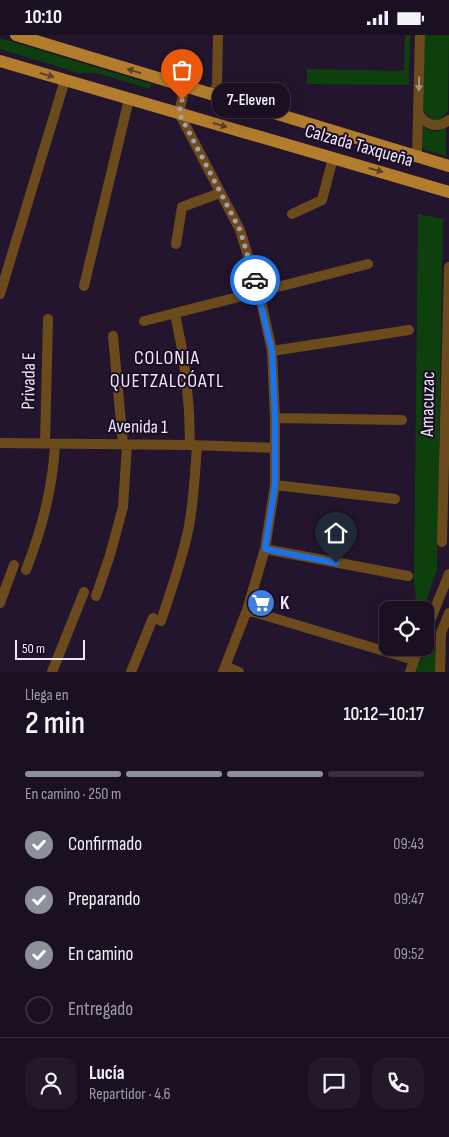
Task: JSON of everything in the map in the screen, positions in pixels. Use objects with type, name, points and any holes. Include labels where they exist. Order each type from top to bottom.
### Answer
[{"type":"main road","name":"Calzada Taxqueña","points":[[16,35],[449,166]]},
{"type":"main road","name":"Calzada Taxqueña","points":[[0,61],[449,192]]},
{"type":"street","points":[[212,95],[217,85],[218,35]]},
{"type":"street","points":[[417,157],[420,35]]},
{"type":"street","points":[[0,294],[65,80]]},
{"type":"street","points":[[185,86],[179,113],[240,230],[259,292],[272,351],[275,485],[265,549],[246,610],[224,669],[239,672]]},
{"type":"street","points":[[84,286],[129,99]]},
{"type":"street","points":[[418,112],[423,120],[431,125],[441,125],[449,120]]},
{"type":"street","points":[[292,213],[322,200],[333,158]]},
{"type":"street","points":[[176,243],[182,207],[220,193]]},
{"type":"street","points":[[144,321],[368,264]]},
{"type":"street","name":"Amacuzac","points":[[442,542],[446,480],[449,267]]},
{"type":"street","points":[[131,672],[157,620],[189,526],[194,490],[189,396],[183,348],[175,314]]},
{"type":"street","name":"Privada E","points":[[26,570],[40,533],[50,491],[48,319]]},
{"type":"street","points":[[272,351],[409,331]]},
{"type":"street","points":[[96,596],[123,507],[125,444],[113,336]]},
{"type":"street","points":[[275,418],[402,420]]},
{"type":"street","name":"Avenida 1","points":[[0,443],[193,445],[275,449]]},
{"type":"street","points":[[275,485],[395,499]]},
{"type":"street","points":[[265,549],[408,576]]},
{"type":"street","points":[[0,603],[14,565]]},
{"type":"street","points":[[434,611],[449,574]]},
{"type":"street","points":[[52,672],[84,592]]},
{"type":"street","points":[[246,610],[414,660]]},
{"type":"street","points":[[440,672],[440,642],[449,613]]},
{"type":"street","points":[[410,672],[416,656]]},
{"type":"green space","points":[[405,35],[410,35],[409,85],[307,84],[307,69],[404,71]]},
{"type":"green space","points":[[425,35],[449,35],[448,111],[442,118],[435,121],[422,109]]},
{"type":"green space","points":[[0,38],[151,84],[150,89],[97,73],[79,73],[0,49]]},
{"type":"green space","points":[[423,127],[435,131],[446,127],[446,156],[423,149]]},
{"type":"green space","points":[[418,214],[443,219],[437,570],[426,601],[416,601],[414,582]]},
{"type":"green space","points":[[434,651],[436,652],[436,672],[415,672],[418,663],[424,656],[434,656]]},
{"type":"way so far","points":[[182,100],[179,113],[240,230],[255,280]]},
{"type":"place","name":"7-Eleven","points":[[182,100]]},
{"type":"place","name":"K","points":[[261,603]]},
{"type":"district","name":"COLONIA QUETZALCÓATL","points":[[167,370]]},
{"type":"route","points":[[255,280],[272,351],[275,418],[275,485],[265,549],[336,563]]}]
